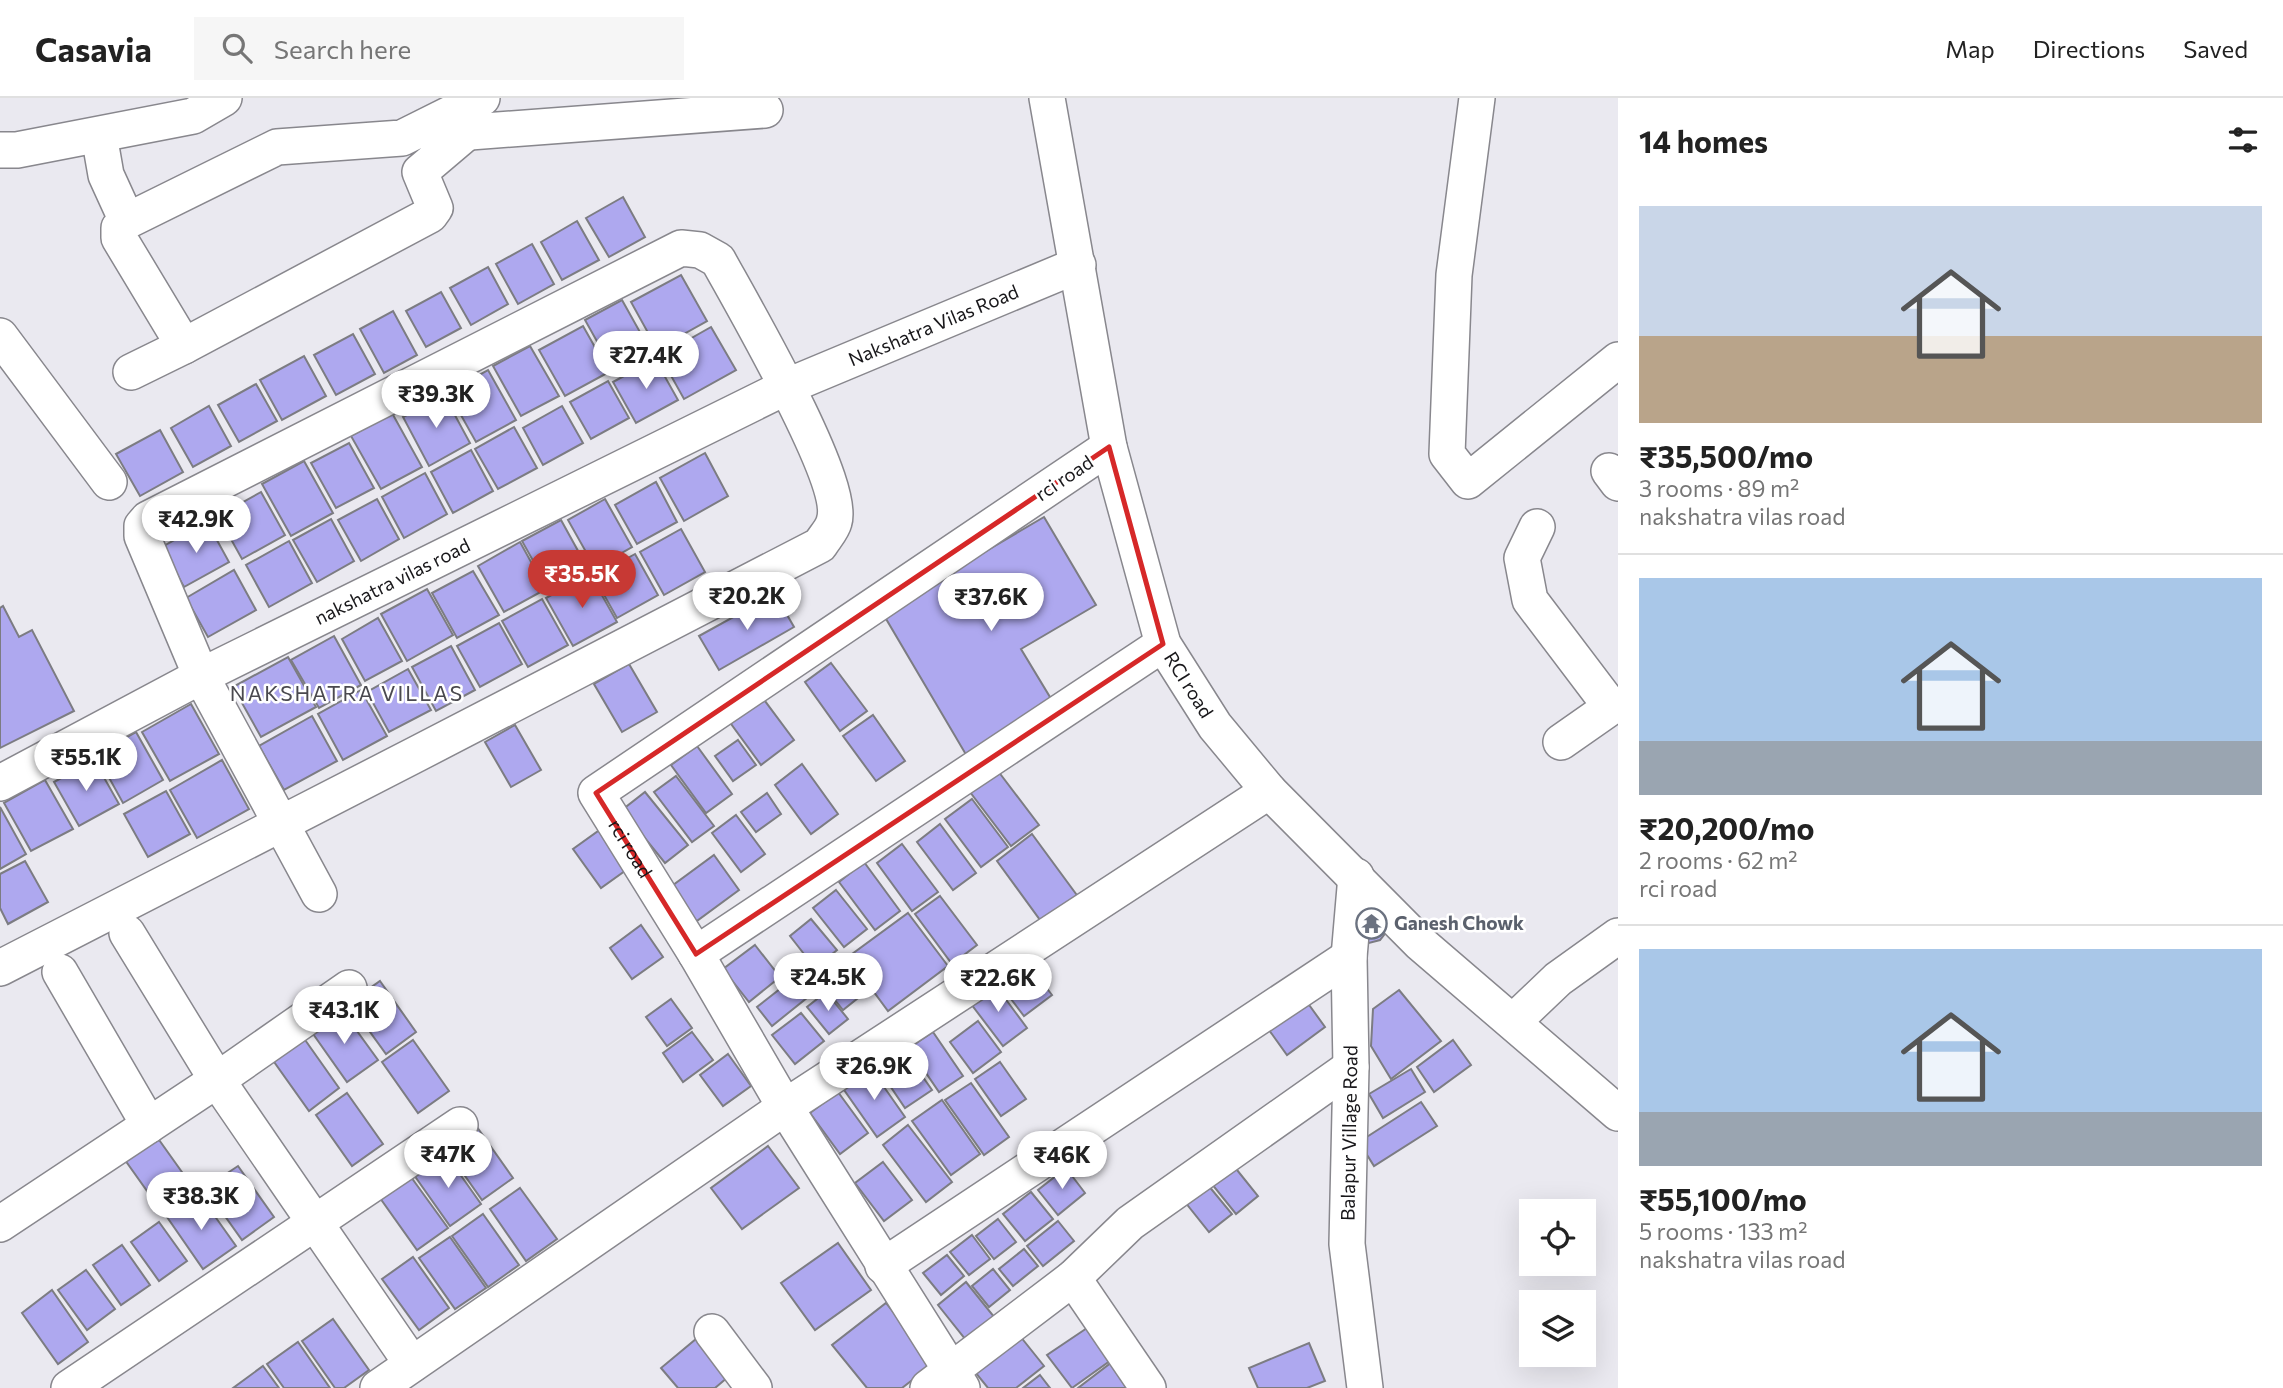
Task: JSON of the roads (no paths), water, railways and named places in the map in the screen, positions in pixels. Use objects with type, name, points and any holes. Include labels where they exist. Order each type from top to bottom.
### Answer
[{"type":"street","points":[[0,150],[17,150],[99,135],[224,98]]},
{"type":"street","points":[[402,138],[482,98]]},
{"type":"street","name":"RCI road","points":[[1047,98],[1109,447],[1163,643],[1215,726],[1269,791],[1420,943],[1618,1113]]},
{"type":"street","points":[[1477,98],[1454,275],[1447,454],[1468,481],[1618,360]]},
{"type":"street","points":[[184,346],[119,238],[119,228],[127,221],[278,147],[765,110]]},
{"type":"street","points":[[131,372],[430,215],[435,208],[420,172],[466,133]]},
{"type":"street","points":[[99,135],[106,175],[127,221]]},
{"type":"street","points":[[0,968],[283,823],[820,545],[835,521],[832,489],[788,386],[718,260],[700,250],[681,248],[148,519],[142,526],[142,536],[201,676],[283,823],[319,894]]},
{"type":"street","name":"Nakshatra Vilas Road","points":[[788,386],[1077,265]]},
{"type":"street","points":[[0,336],[109,482]]},
{"type":"street","name":"nakshatra vilas road","points":[[0,783],[201,676],[788,386]]},
{"type":"street","name":"rci road","points":[[1109,447],[596,793],[696,954],[1163,643]]},
{"type":"street","points":[[1537,527],[1521,558],[1530,600],[1616,712],[1562,743]]},
{"type":"street","points":[[378,1388],[785,1107],[1269,791]]},
{"type":"street","name":"Balapur Village Road","points":[[1356,876],[1349,957],[1351,1068],[1347,1244],[1365,1388]]},
{"type":"street","points":[[127,933],[217,1080],[412,1364]]},
{"type":"street","points":[[1514,1021],[1558,979],[1618,936]]},
{"type":"street","points":[[696,954],[785,1107],[883,1266],[947,1382],[1073,1278],[1130,1223],[1351,1068]]},
{"type":"street","points":[[883,1266],[1349,957]]},
{"type":"street","points":[[60,972],[149,1125]]},
{"type":"street","points":[[0,1224],[217,1080],[349,988]]},
{"type":"street","points":[[69,1388],[460,1125]]},
{"type":"street","points":[[1073,1278],[1148,1388]]},
{"type":"street","points":[[712,1332],[754,1388]]},
{"type":"place","name":"Ganesh Chowk","points":[[1371,923]]},
{"type":"district","name":"NAKSHATRA VILLAS","points":[[347,694]]}]
